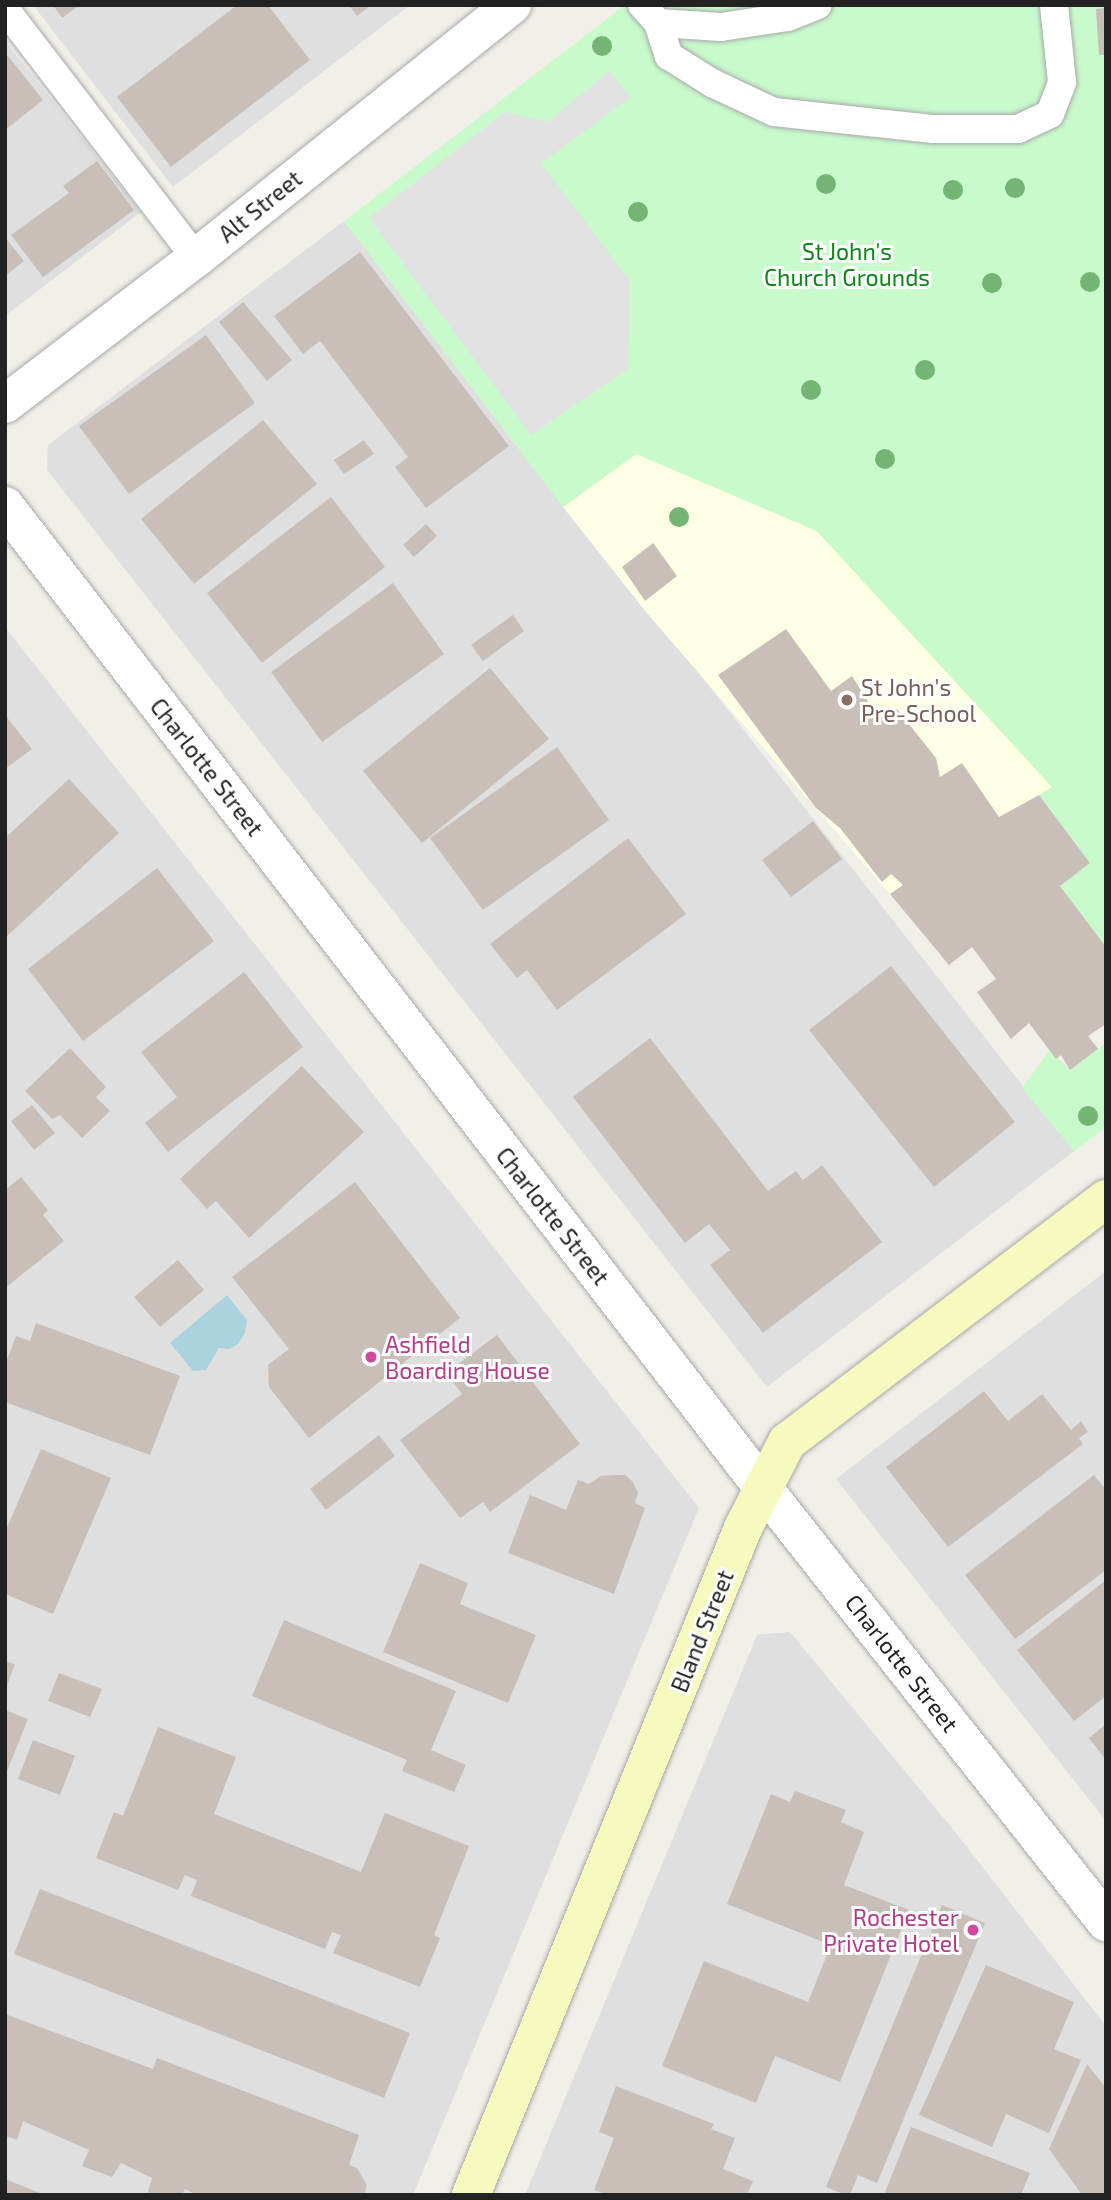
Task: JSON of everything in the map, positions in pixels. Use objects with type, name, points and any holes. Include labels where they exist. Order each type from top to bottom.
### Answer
[{"type":"street","name":"Alt Street","points":[[5,404],[196,258],[512,5]]},
{"type":"street","name":"Charlotte Street","points":[[5,506],[764,1489],[1106,1922]]},
{"type":"street","name":"Bland Street","points":[[471,2195],[743,1528],[787,1442],[1106,1199]]},
{"type":"lane","points":[[650,14],[722,27],[789,17],[817,5]]},
{"type":"lane","points":[[650,14],[669,56],[712,83],[774,112],[934,129],[1018,129],[1050,114],[1062,82],[1054,5]]},
{"type":"lane","points":[[5,9],[196,258]]},
{"type":"shaded area","points":[[33,5],[410,5],[173,187]]},
{"type":"shaded area","points":[[5,41],[141,212],[5,316]]},
{"type":"shaded area","points":[[609,71],[631,97],[541,163],[630,281],[628,369],[531,435],[369,218],[505,112],[548,122]]},
{"type":"shaded area","points":[[344,221],[1074,1151],[767,1387],[47,470],[48,445]]},
{"type":"shaded area","name":"St John's Pre-School","points":[[636,454],[817,531],[1053,788],[890,894],[646,612],[563,507]]},
{"type":"shaded area","points":[[5,627],[699,1508],[413,2195],[5,2195]]},
{"type":"shaded area","points":[[1106,1271],[1106,1821],[836,1479]]},
{"type":"shaded area","points":[[790,1632],[956,1833],[1106,2026],[1106,2195],[525,2195],[757,1635]]},
{"type":"green space","name":"St John's Church Grounds","points":[[625,5],[1106,5],[1106,948],[1060,886],[1090,863],[1039,795],[1052,787],[817,531],[636,454],[563,507],[344,221]]},
{"type":"green space","points":[[1106,1043],[1106,1127],[1074,1151],[1022,1088],[1050,1050],[1070,1070]]},
{"type":"water","points":[[227,1295],[247,1320],[245,1333],[238,1344],[229,1349],[219,1348],[206,1370],[193,1371],[170,1343]]},
{"type":"building","points":[[53,5],[80,5],[62,18]]},
{"type":"building","points":[[237,5],[268,5],[310,60],[171,167],[117,97]]},
{"type":"building","points":[[349,5],[371,5],[357,16]]},
{"type":"building","points":[[1106,8],[1106,55],[1099,55],[1096,9]]},
{"type":"building","points":[[8,56],[43,100],[5,130],[5,58]]},
{"type":"building","points":[[97,161],[134,210],[43,277],[11,235],[69,193],[63,186]]},
{"type":"building","points":[[5,237],[24,261],[5,276]]},
{"type":"building","points":[[360,252],[509,446],[426,508],[395,467],[408,457],[320,341],[303,354],[274,316]]},
{"type":"building","points":[[243,302],[292,360],[267,381],[219,322]]},
{"type":"building","points":[[206,335],[255,403],[129,494],[79,426]]},
{"type":"building","points":[[263,420],[317,484],[194,584],[141,519]]},
{"type":"building","points":[[364,440],[374,454],[344,474],[334,460]]},
{"type":"building","points":[[331,497],[385,567],[262,663],[207,593]]},
{"type":"building","points":[[426,524],[437,536],[414,557],[403,545]]},
{"type":"building","points":[[653,543],[677,576],[645,601],[622,567]]},
{"type":"building","points":[[393,583],[444,654],[322,742],[271,672]]},
{"type":"building","points":[[513,615],[524,631],[483,661],[471,645]]},
{"type":"building","points":[[786,629],[831,691],[852,676],[879,719],[897,709],[936,758],[940,777],[962,763],[999,817],[1039,795],[1090,863],[1060,886],[1106,947],[1106,1024],[1088,1036],[1098,1049],[1070,1070],[1061,1055],[1056,1059],[1029,1023],[1011,1039],[977,992],[996,979],[972,947],[949,965],[890,894],[903,885],[891,874],[882,882],[840,828],[816,808],[718,675]]},
{"type":"building","points":[[490,668],[549,739],[422,843],[363,771]]},
{"type":"building","points":[[5,715],[32,749],[5,769]]},
{"type":"building","points":[[557,747],[609,820],[483,910],[430,838]]},
{"type":"building","points":[[69,779],[119,833],[5,938],[5,838]]},
{"type":"building","points":[[813,821],[842,859],[791,897],[762,860]]},
{"type":"building","points":[[628,838],[686,914],[557,1010],[527,970],[517,978],[490,944]]},
{"type":"building","points":[[157,868],[214,941],[83,1041],[28,969]]},
{"type":"building","points":[[891,966],[1015,1122],[934,1187],[809,1030]]},
{"type":"building","points":[[244,972],[303,1047],[168,1152],[145,1123],[177,1097],[141,1052]]},
{"type":"building","points":[[650,1038],[768,1191],[796,1171],[803,1180],[822,1165],[882,1242],[763,1333],[710,1265],[730,1250],[709,1224],[685,1243],[573,1097]]},
{"type":"building","points":[[70,1048],[106,1087],[96,1097],[110,1111],[82,1138],[60,1115],[52,1119],[25,1091]]},
{"type":"building","points":[[302,1066],[364,1132],[249,1238],[216,1201],[207,1209],[180,1179]]},
{"type":"building","points":[[32,1105],[55,1133],[34,1150],[11,1121]]},
{"type":"building","points":[[21,1177],[48,1210],[43,1215],[64,1241],[5,1288],[5,1190]]},
{"type":"building","points":[[355,1182],[460,1318],[309,1438],[269,1387],[268,1365],[289,1349],[232,1277]]},
{"type":"building","points":[[178,1260],[204,1290],[160,1327],[134,1297]]},
{"type":"building","points":[[36,1323],[180,1376],[150,1455],[5,1402],[5,1365],[16,1336],[30,1341]]},
{"type":"building","points":[[497,1335],[580,1444],[490,1512],[483,1502],[460,1518],[400,1440],[462,1394],[446,1373]]},
{"type":"building","points":[[984,1391],[1008,1421],[1042,1394],[1071,1430],[1081,1421],[1088,1432],[1079,1438],[1083,1444],[948,1547],[886,1467]]},
{"type":"building","points":[[379,1435],[395,1456],[326,1510],[310,1489]]},
{"type":"building","points":[[41,1449],[111,1478],[53,1614],[5,1594],[5,1532]]},
{"type":"building","points":[[625,1475],[633,1482],[638,1493],[635,1503],[645,1508],[614,1594],[508,1553],[530,1495],[566,1510],[578,1480],[589,1484],[601,1476]]},
{"type":"building","points":[[1094,1475],[1106,1490],[1106,1570],[1015,1639],[965,1575]]},
{"type":"building","points":[[420,1563],[468,1583],[460,1604],[536,1635],[508,1703],[383,1652]]},
{"type":"building","points":[[1106,1580],[1106,1696],[1074,1721],[1017,1650]]},
{"type":"building","points":[[284,1620],[456,1691],[431,1750],[466,1765],[454,1792],[402,1771],[407,1760],[252,1696]]},
{"type":"building","points":[[5,1661],[15,1664],[6,1688],[5,1688]]},
{"type":"building","points":[[59,1673],[102,1689],[90,1717],[48,1701]]},
{"type":"building","points":[[5,1710],[28,1719],[5,1776]]},
{"type":"building","points":[[1106,1724],[1106,1760],[1089,1738]]},
{"type":"building","points":[[158,1727],[236,1757],[214,1814],[361,1872],[385,1813],[469,1846],[434,1935],[440,1938],[420,1987],[333,1953],[341,1935],[332,1932],[325,1949],[191,1896],[197,1880],[185,1875],[178,1890],[96,1858],[114,1812],[123,1816]]},
{"type":"building","points":[[33,1740],[75,1756],[60,1795],[18,1779]]},
{"type":"building","points":[[795,1791],[846,1810],[841,1822],[864,1832],[844,1885],[909,1910],[840,2082],[775,2056],[756,2103],[662,2066],[704,1961],[808,2002],[831,1945],[727,1904],[771,1794],[790,1802]]},
{"type":"building","points":[[40,1889],[410,2033],[384,2098],[14,1954]]},
{"type":"building","points":[[942,1905],[985,1923],[877,2183],[858,2175],[850,2195],[846,2195],[826,2187]]},
{"type":"building","points":[[986,1965],[1074,2002],[1054,2049],[1081,2060],[1049,2133],[1006,2114],[992,2147],[919,2115]]},
{"type":"building","points":[[5,2014],[153,2069],[157,2058],[359,2135],[349,2165],[357,2168],[367,2185],[364,2195],[197,2195],[185,2189],[182,2195],[147,2195],[152,2178],[121,2163],[112,2177],[82,2166],[89,2150],[23,2121],[17,2140],[5,2136]]},
{"type":"building","points":[[1087,2064],[1106,2088],[1106,2195],[1082,2195],[1049,2149]]},
{"type":"building","points":[[616,2086],[714,2124],[711,2129],[735,2138],[723,2169],[753,2181],[747,2195],[608,2195],[594,2190],[614,2138],[599,2132]]},
{"type":"building","points":[[911,2127],[1030,2173],[1021,2195],[884,2195]]},
{"type":"building","points":[[5,2179],[45,2195],[5,2195]]},
{"type":"place","name":"St John's Pre-School","points":[[847,700]]},
{"type":"place","name":"Ashfield Boarding House","points":[[371,1357]]},
{"type":"place","name":"Rochester Private Hotel","points":[[973,1930]]}]
